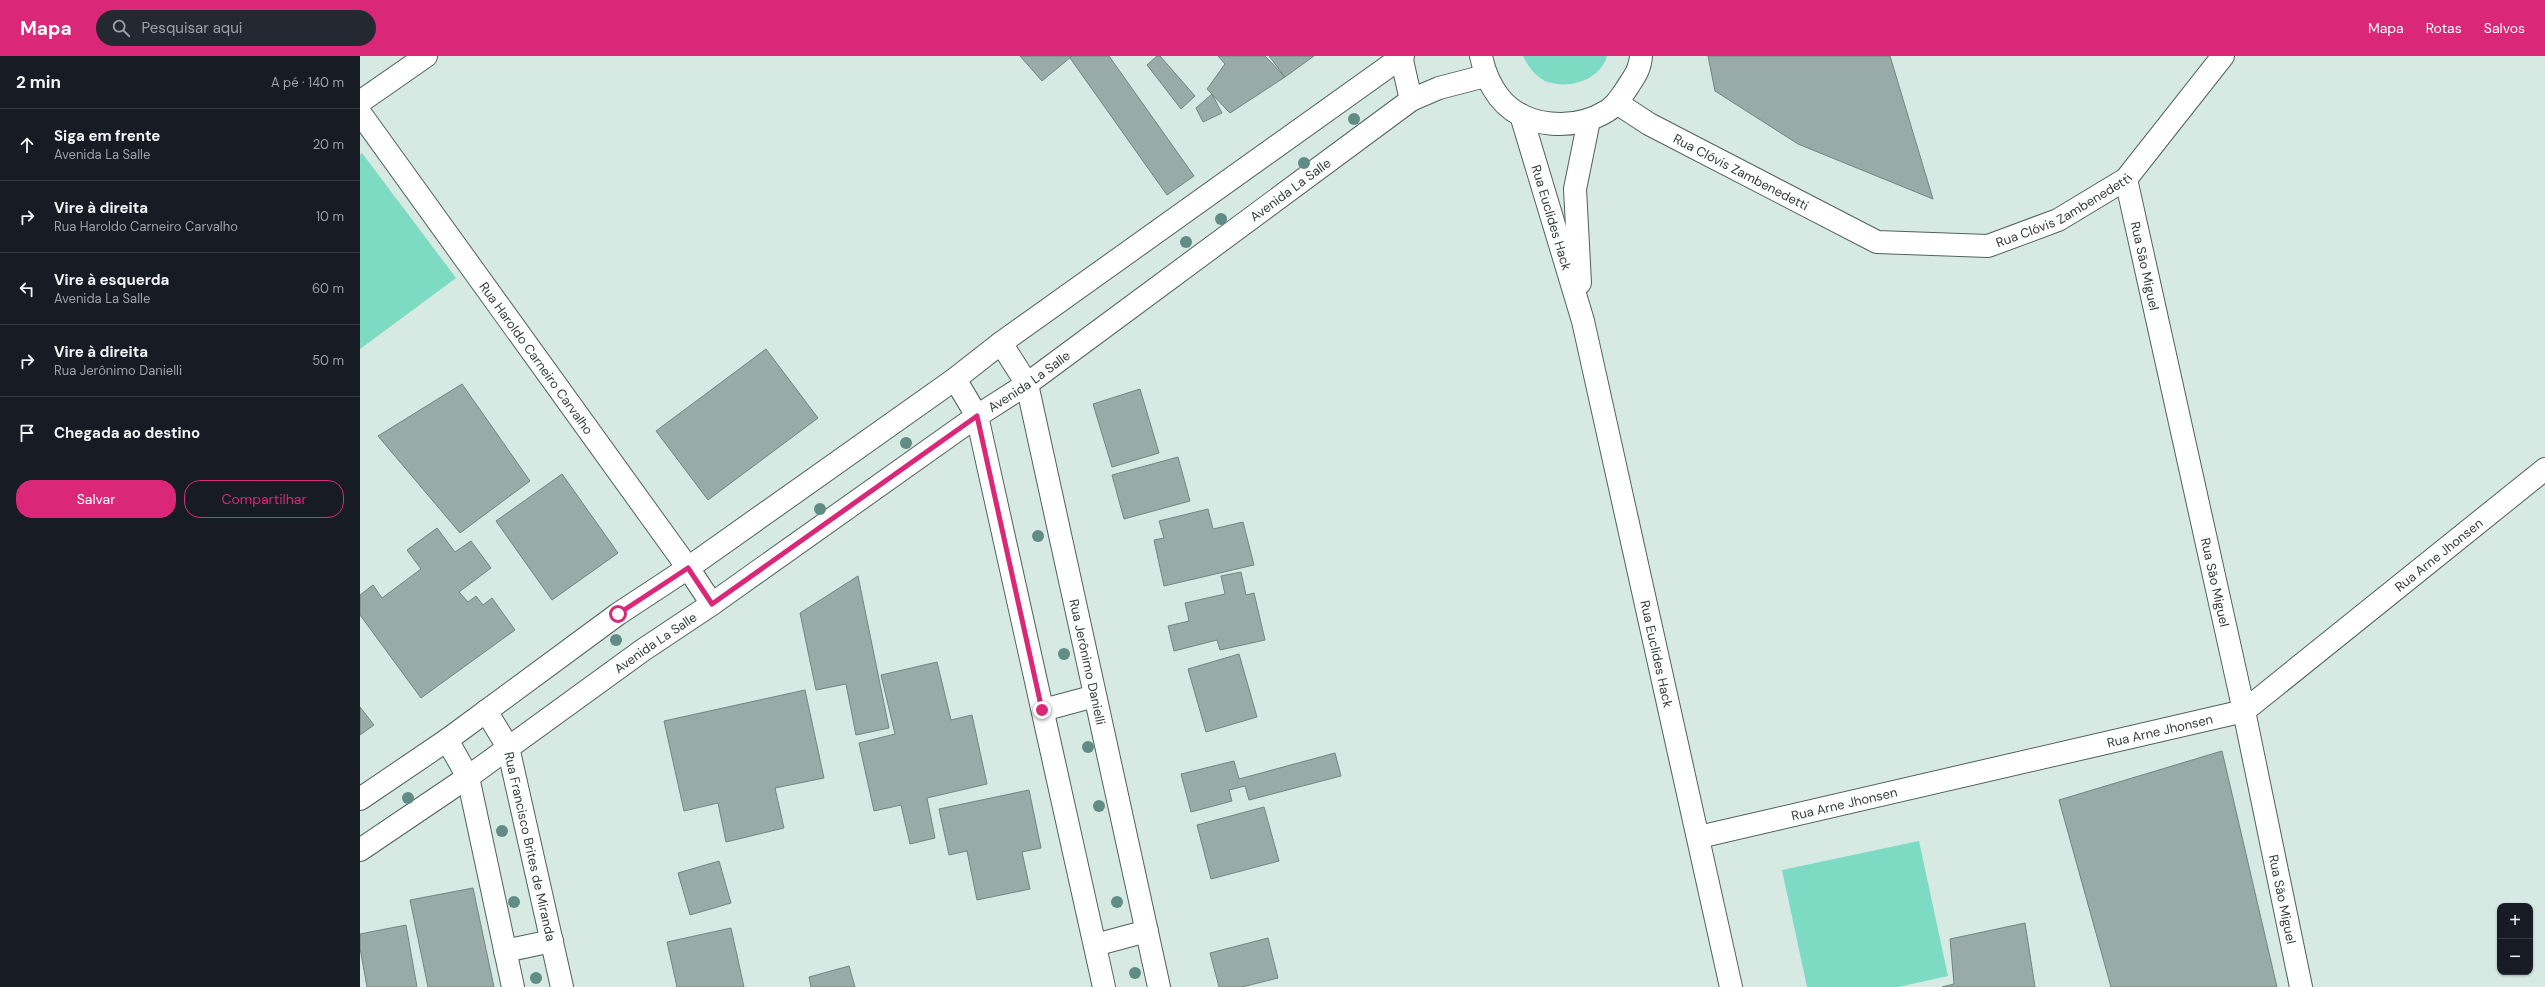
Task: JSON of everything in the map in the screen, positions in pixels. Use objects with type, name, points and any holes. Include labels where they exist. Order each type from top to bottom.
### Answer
[{"type":"street","points":[[360,102],[426,56]]},
{"type":"street","points":[[360,799],[447,740],[618,614],[688,568],[954,379],[1001,343],[1401,56],[1411,100]]},
{"type":"street","points":[[1483,66],[1500,98],[1521,115],[1554,125],[1589,120],[1608,111],[1617,103],[1640,69],[1641,56]]},
{"type":"street","name":"Rua Clóvis Zambenedetti","points":[[1617,103],[1649,124],[1877,242],[1988,246],[2058,220],[2126,179],[2223,56]]},
{"type":"street","name":"Avenida La Salle","points":[[360,850],[468,777],[643,650],[712,604],[977,416],[1027,384],[1411,100],[1483,66]]},
{"type":"street","name":"Rua Haroldo Carneiro Carvalho","points":[[360,113],[688,568],[712,604]]},
{"type":"street","name":"Rua Euclides Hack","points":[[1521,115],[1583,321],[1699,837],[1731,987]]},
{"type":"street","name":"Rua Euclides Hack","points":[[1583,321],[1575,189],[1589,120]]},
{"type":"street","name":"Rua São Miguel","points":[[2126,179],[2244,711],[2301,987]]},
{"type":"street","name":"Rua Jerônimo Danielli","points":[[1001,343],[1027,384],[1159,987]]},
{"type":"street","points":[[954,379],[977,416],[1104,987]]},
{"type":"street","name":"Rua Arne Jhonsen","points":[[1699,837],[2244,711],[2545,469]]},
{"type":"street","points":[[1042,710],[1095,696]]},
{"type":"street","name":"Rua Francisco Brites de Miranda","points":[[486,711],[508,747],[562,987]]},
{"type":"street","points":[[447,740],[468,777],[513,987]]},
{"type":"street","points":[[1095,944],[1147,930]]},
{"type":"street","points":[[505,952],[552,941]]},
{"type":"green space","points":[[1523,56],[1607,56],[1603,65],[1590,77],[1572,84],[1554,84],[1541,79],[1532,70]]},
{"type":"green space","points":[[362,153],[456,278],[360,349],[360,155]]},
{"type":"green space","points":[[1919,841],[1948,976],[1898,987],[1807,987],[1782,870]]},
{"type":"building","points":[[1020,56],[1072,56],[1042,81]]},
{"type":"building","points":[[1072,56],[1109,56],[1194,176],[1167,195],[1070,58]]},
{"type":"building","points":[[1157,56],[1160,56],[1195,96],[1181,109],[1147,65]]},
{"type":"building","points":[[1218,56],[1265,56],[1285,77],[1230,113],[1207,89],[1225,64]]},
{"type":"building","points":[[1269,56],[1314,56],[1285,77]]},
{"type":"building","points":[[1708,56],[1890,56],[1933,199],[1798,144],[1715,91]]},
{"type":"building","points":[[1212,94],[1222,113],[1203,122],[1196,108]]},
{"type":"building","points":[[766,349],[818,418],[708,500],[656,431]]},
{"type":"building","points":[[462,384],[530,481],[460,533],[378,436]]},
{"type":"building","points":[[1140,389],[1159,453],[1112,467],[1093,404]]},
{"type":"building","points":[[1178,457],[1190,501],[1124,519],[1112,475]]},
{"type":"building","points":[[562,474],[618,553],[552,600],[496,521]]},
{"type":"building","points":[[1208,509],[1213,529],[1243,522],[1254,565],[1164,586],[1154,540],[1164,538],[1159,521]]},
{"type":"building","points":[[437,528],[455,552],[471,541],[491,568],[459,592],[468,602],[476,596],[483,605],[492,598],[515,630],[421,698],[360,615],[360,595],[373,585],[382,598],[421,569],[407,550]]},
{"type":"building","points":[[1241,572],[1246,595],[1254,593],[1265,640],[1220,650],[1217,640],[1174,651],[1168,626],[1189,621],[1185,603],[1225,594],[1221,576]]},
{"type":"building","points":[[858,576],[889,728],[856,735],[846,684],[816,690],[800,613]]},
{"type":"building","points":[[1239,654],[1257,717],[1206,732],[1188,669]]},
{"type":"building","points":[[937,662],[951,720],[972,715],[987,784],[927,798],[935,838],[910,844],[901,805],[874,811],[859,743],[895,734],[881,675]]},
{"type":"building","points":[[805,690],[824,778],[775,788],[784,828],[726,842],[718,803],[684,811],[664,721]]},
{"type":"building","points":[[360,707],[374,725],[360,735]]},
{"type":"building","points":[[2222,751],[2277,987],[2111,987],[2059,800]]},
{"type":"building","points":[[1335,753],[1341,776],[1249,800],[1245,786],[1229,790],[1232,801],[1191,812],[1181,774],[1234,761],[1239,779]]},
{"type":"building","points":[[1029,790],[1041,848],[1022,852],[1030,889],[977,900],[967,851],[949,855],[939,809]]},
{"type":"building","points":[[1264,807],[1279,861],[1211,879],[1197,825]]},
{"type":"building","points":[[719,861],[731,903],[690,915],[678,873]]},
{"type":"building","points":[[473,888],[494,987],[428,987],[410,900]]},
{"type":"building","points":[[2025,923],[2035,987],[1942,987],[1954,984],[1950,939]]},
{"type":"building","points":[[406,925],[417,987],[367,987],[360,948],[360,934]]},
{"type":"building","points":[[731,928],[744,987],[677,987],[667,942]]},
{"type":"building","points":[[1268,938],[1278,978],[1242,987],[1219,987],[1210,953]]},
{"type":"building","points":[[849,966],[855,987],[811,987],[809,977]]},
{"type":"route","points":[[618,614],[688,568],[712,604],[977,416],[1042,710]]}]
